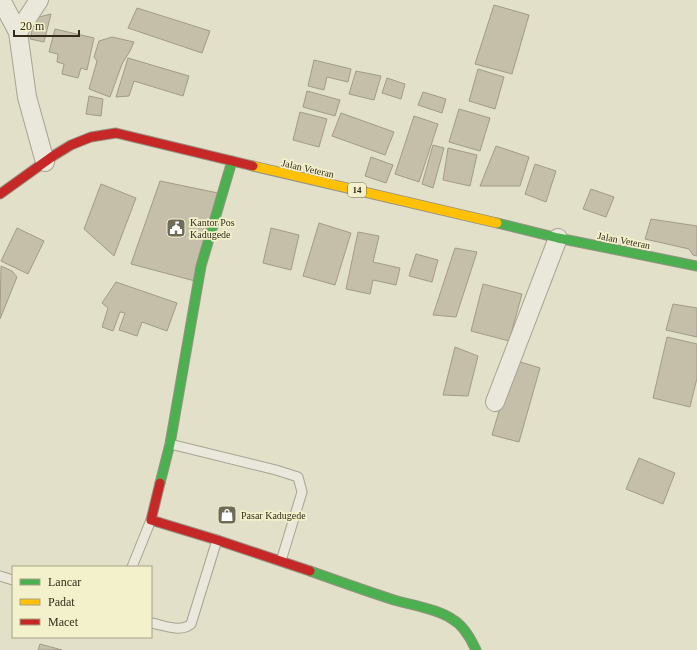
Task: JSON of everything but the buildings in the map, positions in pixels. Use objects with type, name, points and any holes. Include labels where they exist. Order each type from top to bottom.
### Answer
[{"type":"main road","name":"Jalan Veteran","points":[[0,194],[10,185],[68,146],[96,136],[116,133],[558,238],[697,266]]},
{"type":"main road","points":[[232,161],[201,266],[170,444],[151,520],[282,561],[394,600],[442,614],[453,619],[464,630],[472,641],[476,650]]},
{"type":"street","points":[[1,0],[18,32],[27,97],[45,162]]},
{"type":"street","points":[[18,32],[38,0]]},
{"type":"street","points":[[495,402],[558,238]]},
{"type":"lane","points":[[170,444],[276,470],[298,477],[302,492],[282,561]]},
{"type":"lane","points":[[132,566],[151,520]]},
{"type":"lane","points":[[152,623],[178,628],[191,624],[217,540]]},
{"type":"lane","points":[[0,576],[12,580]]},
{"type":"traffic: fast","points":[[160,483],[170,444],[201,266],[232,161]]},
{"type":"traffic: fast","points":[[497,223],[558,238],[697,266]]},
{"type":"traffic: fast","points":[[310,571],[384,597],[432,610],[446,616],[456,622],[463,629],[476,650]]},
{"type":"traffic: slow","points":[[253,166],[497,223]]},
{"type":"traffic: jam","points":[[0,194],[71,145],[91,137],[116,133],[253,166]]},
{"type":"traffic: jam","points":[[160,483],[151,520],[310,571]]},
{"type":"place","name":"Kantor Pos Kadugede","points":[[176,228]]},
{"type":"place","name":"Pasar Kadugede","points":[[227,515]]}]
